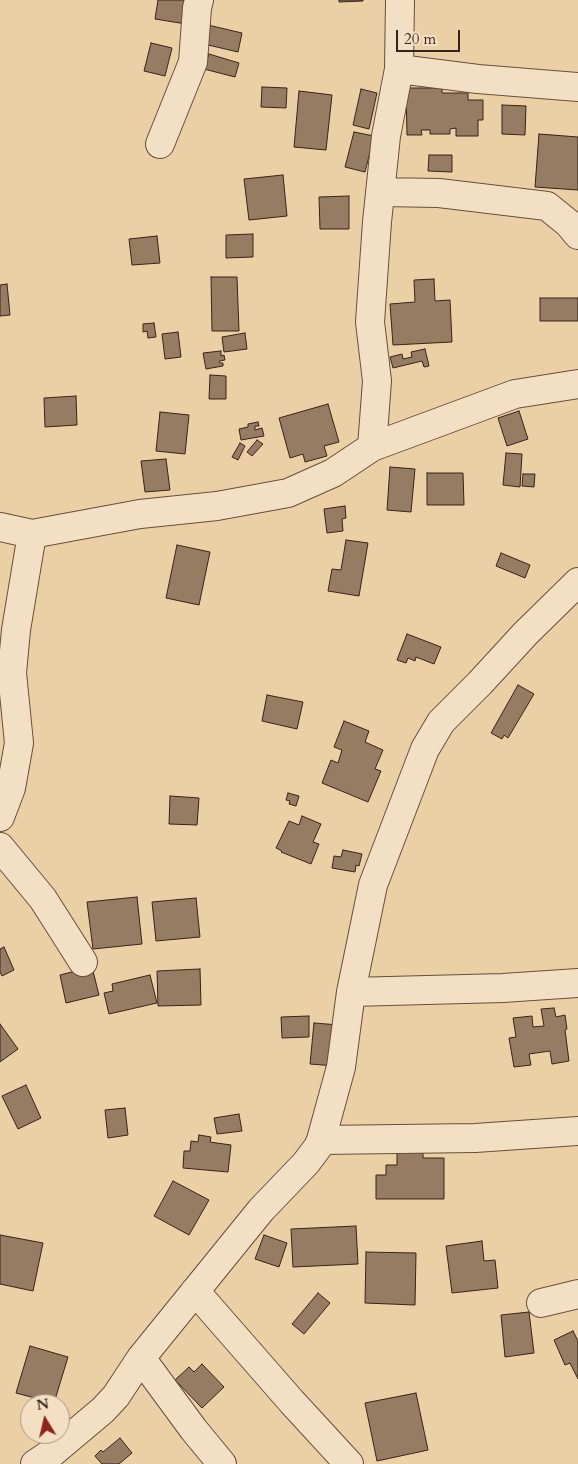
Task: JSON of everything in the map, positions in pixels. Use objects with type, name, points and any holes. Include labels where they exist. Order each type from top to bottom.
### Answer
[{"type":"street","points":[[160,144],[193,62],[199,0]]},
{"type":"street","points":[[372,447],[377,381],[370,322],[386,136],[399,69],[400,0]]},
{"type":"street","points":[[399,69],[478,79],[578,88]]},
{"type":"street","points":[[380,192],[439,193],[547,206],[568,223],[578,235]]},
{"type":"street","points":[[0,526],[32,534],[140,514],[217,506],[288,493],[333,473],[372,447],[515,394],[578,384]]},
{"type":"street","points":[[0,817],[11,788],[20,742],[12,673],[16,630],[32,534]]},
{"type":"street","points":[[35,1464],[53,1452],[103,1410],[116,1396],[141,1358],[195,1291],[261,1210],[306,1163],[318,1147],[341,1068],[351,992],[373,885],[425,749],[442,722],[525,634],[578,582]]},
{"type":"street","points":[[0,847],[43,899],[83,962]]},
{"type":"street","points":[[351,992],[503,988],[578,983]]},
{"type":"street","points":[[321,1140],[475,1138],[578,1131]]},
{"type":"street","points":[[195,1291],[349,1464]]},
{"type":"street","points":[[541,1303],[578,1294]]},
{"type":"street","points":[[141,1358],[194,1430],[222,1464]]},
{"type":"building","points":[[158,0],[190,0],[186,24],[155,19]]},
{"type":"building","points":[[339,0],[363,0],[363,1],[339,2]]},
{"type":"building","points":[[208,25],[242,33],[238,52],[204,44]]},
{"type":"building","points":[[151,43],[172,48],[165,76],[144,71]]},
{"type":"building","points":[[209,54],[239,63],[235,77],[204,69]]},
{"type":"building","points":[[262,87],[287,88],[286,108],[261,107]]},
{"type":"building","points":[[406,88],[442,88],[442,93],[468,93],[468,100],[483,100],[483,120],[478,120],[478,136],[456,136],[456,128],[450,129],[450,134],[430,134],[430,130],[421,130],[422,135],[407,135]]},
{"type":"building","points":[[361,89],[377,93],[369,129],[353,125]]},
{"type":"building","points":[[299,91],[332,95],[326,150],[294,147]]},
{"type":"building","points":[[502,105],[526,106],[525,135],[502,134]]},
{"type":"building","points":[[354,132],[374,136],[365,172],[345,167]]},
{"type":"building","points":[[539,134],[578,137],[578,190],[535,187]]},
{"type":"building","points":[[429,155],[452,155],[452,172],[428,171]]},
{"type":"building","points":[[283,175],[287,216],[249,220],[244,179]]},
{"type":"building","points":[[349,196],[349,229],[320,229],[319,197]]},
{"type":"building","points":[[253,234],[253,257],[226,258],[226,235]]},
{"type":"building","points":[[157,236],[160,263],[132,265],[129,239]]},
{"type":"building","points":[[211,277],[237,277],[239,331],[212,331]]},
{"type":"building","points":[[434,279],[435,301],[450,300],[452,342],[393,345],[390,304],[415,302],[414,280]]},
{"type":"building","points":[[7,284],[10,315],[0,316],[0,285]]},
{"type":"building","points":[[540,298],[578,298],[578,321],[540,321]]},
{"type":"building","points":[[154,323],[156,337],[148,338],[147,331],[143,332],[143,324]]},
{"type":"building","points":[[178,332],[181,357],[165,359],[162,334]]},
{"type":"building","points":[[245,333],[247,349],[224,352],[222,337]]},
{"type":"building","points":[[425,349],[429,366],[424,367],[422,361],[393,368],[390,357],[402,354],[403,359],[412,357],[411,352]]},
{"type":"building","points":[[221,351],[221,356],[224,355],[225,360],[219,361],[223,363],[223,366],[206,369],[203,353]]},
{"type":"building","points":[[210,375],[226,376],[226,399],[209,399]]},
{"type":"building","points":[[76,396],[77,425],[45,427],[44,398]]},
{"type":"building","points":[[328,404],[339,442],[324,446],[327,456],[305,462],[303,454],[290,458],[279,418]]},
{"type":"building","points":[[519,411],[528,439],[507,446],[498,418]]},
{"type":"building","points":[[160,412],[189,415],[185,454],[156,451]]},
{"type":"building","points":[[258,422],[259,426],[255,426],[255,430],[262,428],[264,436],[241,440],[239,429],[248,427],[248,424]]},
{"type":"building","points":[[257,440],[263,444],[252,456],[247,452]]},
{"type":"building","points":[[240,443],[245,446],[238,460],[232,457]]},
{"type":"building","points":[[506,453],[522,454],[520,487],[503,485]]},
{"type":"building","points":[[166,459],[170,490],[145,492],[141,461]]},
{"type":"building","points":[[390,467],[415,469],[411,512],[387,510]]},
{"type":"building","points":[[427,473],[463,473],[464,505],[427,505]]},
{"type":"building","points":[[523,474],[535,474],[534,487],[522,486]]},
{"type":"building","points":[[345,506],[346,518],[342,519],[343,531],[327,533],[324,509]]},
{"type":"building","points":[[346,540],[368,543],[359,596],[328,591],[332,569],[341,570]]},
{"type":"building","points":[[177,545],[210,552],[199,605],[166,598]]},
{"type":"building","points":[[501,553],[530,565],[525,578],[496,566]]},
{"type":"building","points":[[407,634],[441,647],[434,664],[416,657],[415,661],[408,658],[406,663],[397,660]]},
{"type":"building","points":[[518,685],[534,694],[508,738],[504,735],[502,739],[491,733]]},
{"type":"building","points":[[267,695],[303,702],[297,729],[262,721]]},
{"type":"building","points":[[344,721],[369,731],[365,742],[383,750],[375,769],[381,771],[368,802],[322,783],[331,760],[338,763],[342,750],[334,747]]},
{"type":"building","points":[[288,793],[299,796],[296,806],[289,804],[290,801],[286,800]]},
{"type":"building","points":[[170,796],[199,798],[197,825],[169,824]]},
{"type":"building","points":[[302,816],[321,824],[313,842],[319,844],[311,864],[281,852],[276,848],[289,821],[299,825]]},
{"type":"building","points":[[343,850],[362,854],[359,866],[356,865],[355,872],[332,868],[334,856],[341,857]]},
{"type":"building","points":[[137,897],[142,944],[93,949],[87,902]]},
{"type":"building","points":[[196,898],[200,937],[156,941],[152,902]]},
{"type":"building","points":[[4,947],[14,970],[2,976],[0,972],[0,949]]},
{"type":"building","points":[[92,967],[99,995],[66,1003],[60,975]]},
{"type":"building","points":[[200,969],[201,1005],[158,1006],[157,971]]},
{"type":"building","points":[[150,975],[157,1003],[109,1014],[104,993],[113,991],[112,984]]},
{"type":"building","points":[[554,1008],[556,1017],[565,1015],[569,1061],[552,1064],[550,1051],[529,1054],[531,1065],[514,1067],[509,1038],[516,1037],[513,1018],[532,1016],[533,1027],[544,1026],[541,1009]]},
{"type":"building","points":[[309,1016],[309,1037],[282,1038],[281,1017]]},
{"type":"building","points":[[314,1023],[339,1025],[335,1066],[310,1064]]},
{"type":"building","points":[[0,1024],[18,1049],[0,1062]]},
{"type":"building","points":[[26,1085],[41,1118],[18,1129],[2,1096]]},
{"type":"building","points":[[125,1108],[128,1135],[108,1138],[105,1110]]},
{"type":"building","points":[[239,1114],[242,1131],[217,1134],[214,1118]]},
{"type":"building","points":[[199,1135],[211,1137],[210,1142],[231,1145],[228,1172],[183,1168],[184,1151],[190,1151],[191,1141],[198,1142]]},
{"type":"building","points":[[397,1151],[423,1151],[423,1158],[444,1158],[444,1199],[376,1199],[376,1175],[386,1175],[386,1165],[397,1165]]},
{"type":"building","points":[[173,1181],[209,1200],[189,1235],[154,1216]]},
{"type":"building","points":[[356,1226],[358,1264],[293,1267],[291,1229]]},
{"type":"building","points":[[0,1235],[43,1243],[33,1291],[0,1284]]},
{"type":"building","points":[[264,1235],[287,1243],[279,1267],[255,1259]]},
{"type":"building","points":[[482,1241],[484,1261],[495,1260],[498,1288],[452,1293],[446,1246]]},
{"type":"building","points":[[366,1252],[416,1253],[415,1305],[365,1303]]},
{"type":"building","points":[[318,1293],[330,1303],[304,1334],[292,1324]]},
{"type":"building","points":[[529,1312],[534,1353],[505,1357],[501,1315]]},
{"type":"building","points":[[573,1331],[578,1341],[578,1379],[570,1363],[565,1365],[554,1340]]},
{"type":"building","points":[[30,1346],[68,1357],[57,1394],[16,1393]]},
{"type":"building","points":[[202,1364],[224,1387],[202,1408],[175,1380],[189,1367],[194,1372]]},
{"type":"building","points":[[416,1393],[428,1450],[377,1461],[365,1403]]},
{"type":"building","points":[[120,1438],[132,1453],[119,1464],[102,1464],[95,1456]]}]
